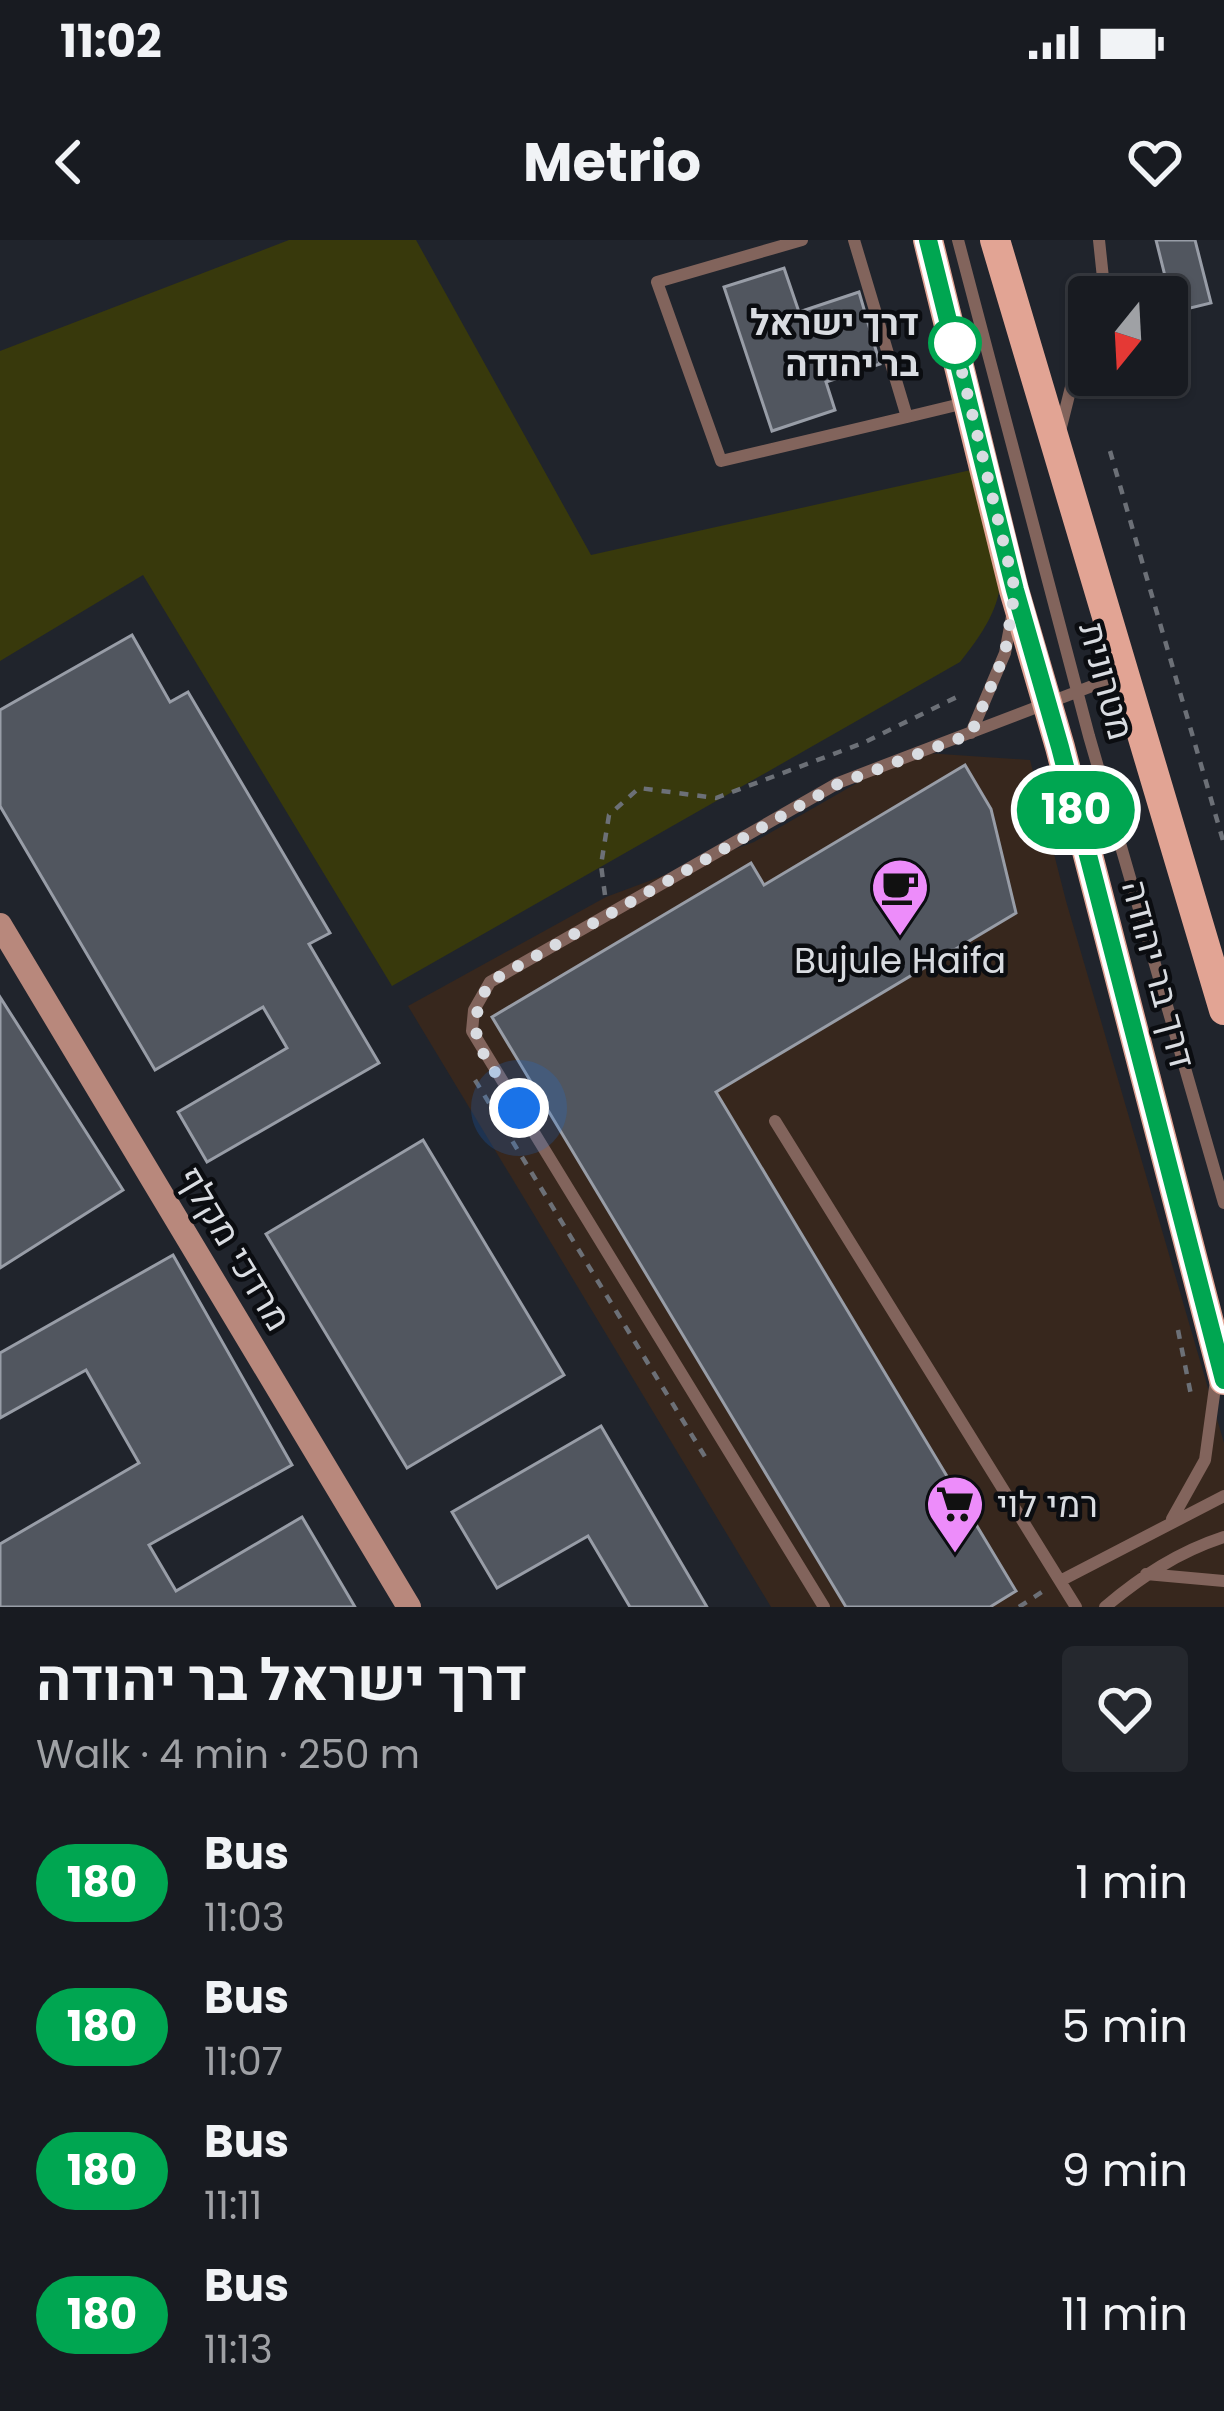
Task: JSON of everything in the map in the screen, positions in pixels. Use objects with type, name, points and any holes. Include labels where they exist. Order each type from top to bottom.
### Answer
[{"type":"main road","name":"דרך בר יהודה","points":[[928,240],[1015,590],[1220,1364]]},
{"type":"main road","name":"דרך בר יהודה","points":[[995,240],[1224,1010]]},
{"type":"street","name":"מרדכי מקלף","points":[[0,925],[409,1607]]},
{"type":"lane","points":[[802,240],[657,282],[722,461],[968,403]]},
{"type":"lane","points":[[854,240],[907,417]]},
{"type":"lane","name":"מטרונית","points":[[958,240],[1078,689],[1224,1203]]},
{"type":"lane","points":[[1099,240],[1103,276]]},
{"type":"lane","points":[[1058,458],[1063,413],[1070,396]]},
{"type":"lane","points":[[971,734],[1005,653],[1015,590]]},
{"type":"lane","points":[[824,1607],[472,1031],[474,1010],[490,982],[838,784],[1122,674]]},
{"type":"lane","points":[[775,1121],[1076,1607]]},
{"type":"lane","points":[[1172,1520],[1205,1460],[1220,1364]]},
{"type":"lane","points":[[1060,1581],[1224,1496]]},
{"type":"lane","points":[[1105,1607],[1145,1574],[1192,1547],[1224,1537]]},
{"type":"lane","points":[[1145,1574],[1224,1581]]},
{"type":"path","points":[[1110,452],[1224,844]]},
{"type":"path","points":[[606,897],[601,865],[609,815],[639,788],[716,798],[766,783],[962,696],[973,682]]},
{"type":"path","points":[[465,1063],[710,1466]]},
{"type":"path","points":[[1019,1607],[1060,1581]]},
{"type":"shaded area","points":[[289,240],[416,240],[591,555],[971,470],[997,549],[999,590],[993,611],[960,662],[392,986],[143,575],[0,661],[0,351]]},
{"type":"shaded area","points":[[911,752],[1030,760],[1066,901],[1224,1443],[1224,1607],[771,1607],[408,1006],[606,897],[754,842]]},
{"type":"building","points":[[1156,240],[1195,240],[1211,303],[1188,309],[1188,276],[1165,276]]},
{"type":"building","points":[[784,268],[799,312],[859,292],[880,364],[826,382],[835,410],[772,431],[724,287]]},
{"type":"building","points":[[132,635],[170,702],[188,692],[330,933],[309,944],[379,1063],[207,1162],[178,1112],[287,1048],[263,1007],[155,1070],[0,806],[0,710]]},
{"type":"building","points":[[965,765],[991,809],[1016,913],[716,1092],[1016,1591],[990,1607],[846,1607],[492,1017],[751,863],[764,885]]},
{"type":"building","points":[[0,997],[123,1190],[0,1268]]},
{"type":"building","points":[[423,1140],[564,1375],[407,1468],[266,1234]]},
{"type":"building","points":[[173,1255],[292,1465],[149,1545],[176,1591],[302,1517],[355,1607],[0,1607],[0,1544],[139,1463],[86,1370],[0,1418],[0,1353]]},
{"type":"building","points":[[601,1426],[707,1607],[630,1607],[588,1536],[497,1588],[452,1512]]},
{"type":"bus line","name":"180","points":[[928,240],[1015,590],[1224,1380]]},
{"type":"place","name":"דרך ישראל בר יהודה","points":[[955,343]]},
{"type":"place","name":"Bujule Haifa","points":[[900,938]]},
{"type":"place","name":"רמי לוי","points":[[955,1555]]},
{"type":"route","points":[[519,1108],[472,1031],[474,1010],[490,982],[838,784],[971,734],[1005,653],[1015,590],[955,343]]}]
